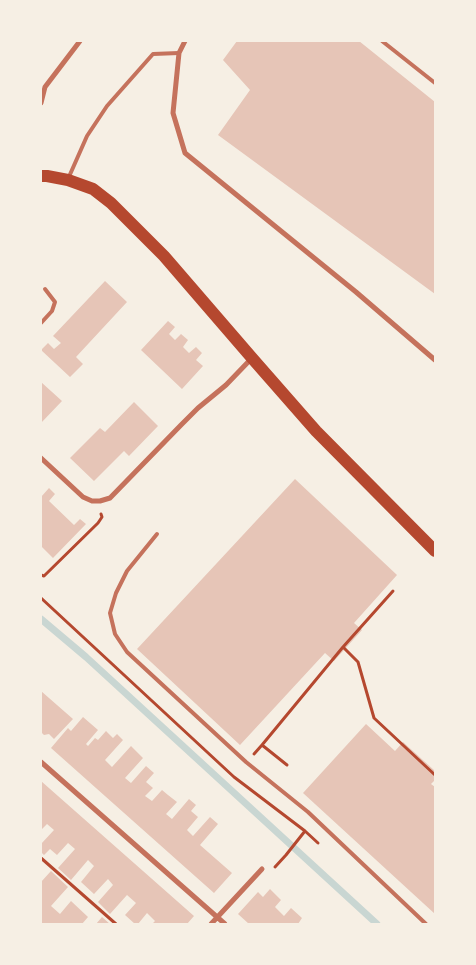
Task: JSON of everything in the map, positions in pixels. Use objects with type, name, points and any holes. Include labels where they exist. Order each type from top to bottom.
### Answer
[{"type":"main road","points":[[41,176],[68,180],[93,189],[111,203],[164,256],[316,431],[435,551]]},
{"type":"street","points":[[41,103],[45,87],[80,41]]},
{"type":"street","points":[[185,41],[179,53],[174,113],[185,153],[356,292],[435,360]]},
{"type":"street","points":[[41,458],[83,496],[100,501],[110,498],[198,408],[226,385],[252,358]]},
{"type":"street","points":[[41,762],[225,924]]},
{"type":"street","points":[[211,924],[262,868]]},
{"type":"lane","points":[[382,41],[435,83]]},
{"type":"lane","points":[[68,180],[87,136],[107,106],[153,54],[179,53]]},
{"type":"lane","points":[[41,322],[52,311],[55,302],[45,290]]},
{"type":"lane","points":[[157,534],[127,571],[116,593],[110,613],[115,634],[127,652],[246,762],[308,812],[426,924]]},
{"type":"path","points":[[41,575],[44,576],[98,523],[102,517],[100,501]]},
{"type":"path","points":[[262,745],[343,647],[393,591]]},
{"type":"path","points":[[41,598],[234,777],[305,831],[319,844]]},
{"type":"path","points":[[343,647],[358,662],[374,718],[435,775]]},
{"type":"path","points":[[286,855],[305,831]]},
{"type":"path","points":[[41,858],[116,924]]},
{"type":"building","points":[[237,41],[359,41],[435,102],[435,294],[218,135],[250,90],[223,60]]},
{"type":"building","points":[[105,281],[127,302],[76,357],[83,364],[70,377],[41,350],[48,343],[54,349],[61,343],[53,336]]},
{"type":"building","points":[[168,321],[175,327],[169,334],[175,340],[181,334],[188,340],[183,347],[189,353],[196,347],[202,353],[196,360],[203,366],[182,389],[141,350]]},
{"type":"building","points":[[41,382],[62,401],[41,423]]},
{"type":"building","points":[[134,402],[158,426],[129,456],[124,451],[94,481],[70,458],[100,428],[105,432]]},
{"type":"building","points":[[295,479],[397,575],[354,623],[362,630],[334,661],[325,653],[240,745],[137,649]]},
{"type":"building","points":[[49,488],[55,494],[49,501],[74,525],[80,519],[86,524],[53,558],[41,546],[41,497]]},
{"type":"building","points":[[41,691],[73,719],[54,739],[49,734],[44,735],[41,732]]},
{"type":"building","points":[[83,717],[98,730],[86,744],[88,746],[95,738],[98,740],[106,731],[113,738],[117,734],[123,740],[105,760],[112,767],[131,746],[143,758],[125,778],[131,783],[146,766],[154,773],[146,782],[153,788],[145,796],[152,801],[162,790],[177,802],[166,814],[172,819],[189,799],[196,805],[191,811],[198,817],[187,830],[193,836],[210,817],[218,824],[200,845],[232,873],[214,893],[51,748],[68,728],[71,731]]},
{"type":"building","points":[[366,724],[395,751],[403,742],[435,771],[435,780],[431,784],[435,787],[435,914],[303,793]]},
{"type":"building","points":[[41,781],[194,916],[187,924],[152,924],[155,921],[147,913],[138,924],[135,924],[125,915],[136,903],[127,895],[110,914],[98,902],[113,885],[108,879],[94,894],[81,882],[94,866],[88,860],[71,880],[58,868],[75,849],[68,843],[57,855],[50,849],[44,855],[41,852],[41,844],[54,830],[47,824],[41,830]]},
{"type":"building","points":[[51,871],[68,887],[51,906],[60,914],[71,901],[88,917],[82,924],[41,924],[41,882]]},
{"type":"building","points":[[270,889],[281,900],[275,907],[284,916],[291,908],[302,918],[298,924],[249,924],[238,914],[258,892],[263,897]]},
{"type":"building","points":[[102,917],[110,924],[96,924]]},
{"type":"waterway","points":[[41,619],[86,657],[377,924]]}]
